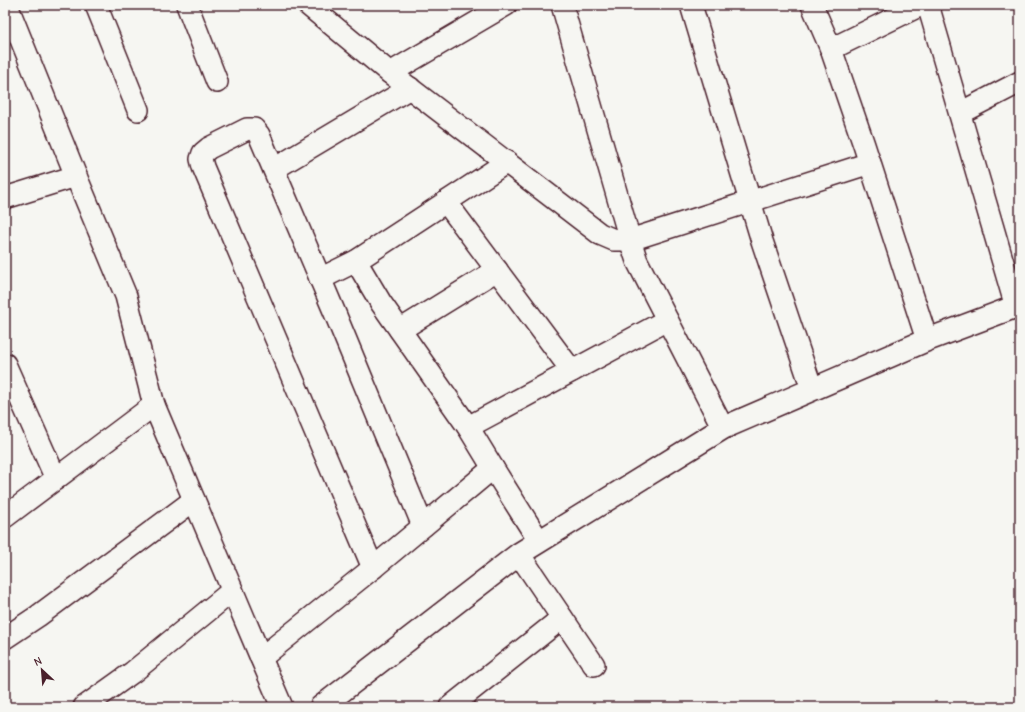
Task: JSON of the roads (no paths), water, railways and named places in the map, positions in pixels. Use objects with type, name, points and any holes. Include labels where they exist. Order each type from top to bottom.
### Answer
[{"type":"street","points":[[7,5],[126,296],[154,405],[282,707]]},
{"type":"street","points":[[96,5],[138,110]]},
{"type":"street","points":[[187,5],[217,82]]},
{"type":"street","points":[[308,5],[390,73],[600,234],[614,240],[630,240],[870,163]]},
{"type":"street","points":[[390,73],[506,5]]},
{"type":"street","points":[[562,5],[637,261],[723,428]]},
{"type":"street","points":[[691,5],[762,241],[812,389]]},
{"type":"street","points":[[812,5],[831,49],[870,163],[927,340]]},
{"type":"street","points":[[831,49],[921,5]]},
{"type":"street","points":[[322,707],[519,554],[723,428],[927,340],[1018,306],[928,5]]},
{"type":"street","points":[[960,114],[1020,82]]},
{"type":"street","points":[[274,169],[410,88]]},
{"type":"street","points":[[373,568],[203,167],[201,159],[202,153],[209,148],[247,129],[254,129],[260,135],[423,526]]},
{"type":"street","points":[[320,279],[356,261],[507,162]]},
{"type":"street","points":[[5,198],[76,176]]},
{"type":"street","points":[[446,202],[572,371]]},
{"type":"street","points":[[356,261],[381,303],[468,427],[539,541]]},
{"type":"street","points":[[400,330],[497,270]]},
{"type":"street","points":[[468,427],[667,320]]},
{"type":"street","points":[[5,364],[56,479]]},
{"type":"street","points":[[5,517],[154,405]]},
{"type":"street","points":[[260,658],[373,568],[493,468]]},
{"type":"street","points":[[5,638],[38,616],[194,500]]},
{"type":"street","points":[[519,554],[594,666]]},
{"type":"street","points":[[84,707],[133,672],[232,591]]},
{"type":"street","points":[[450,707],[562,618]]}]
